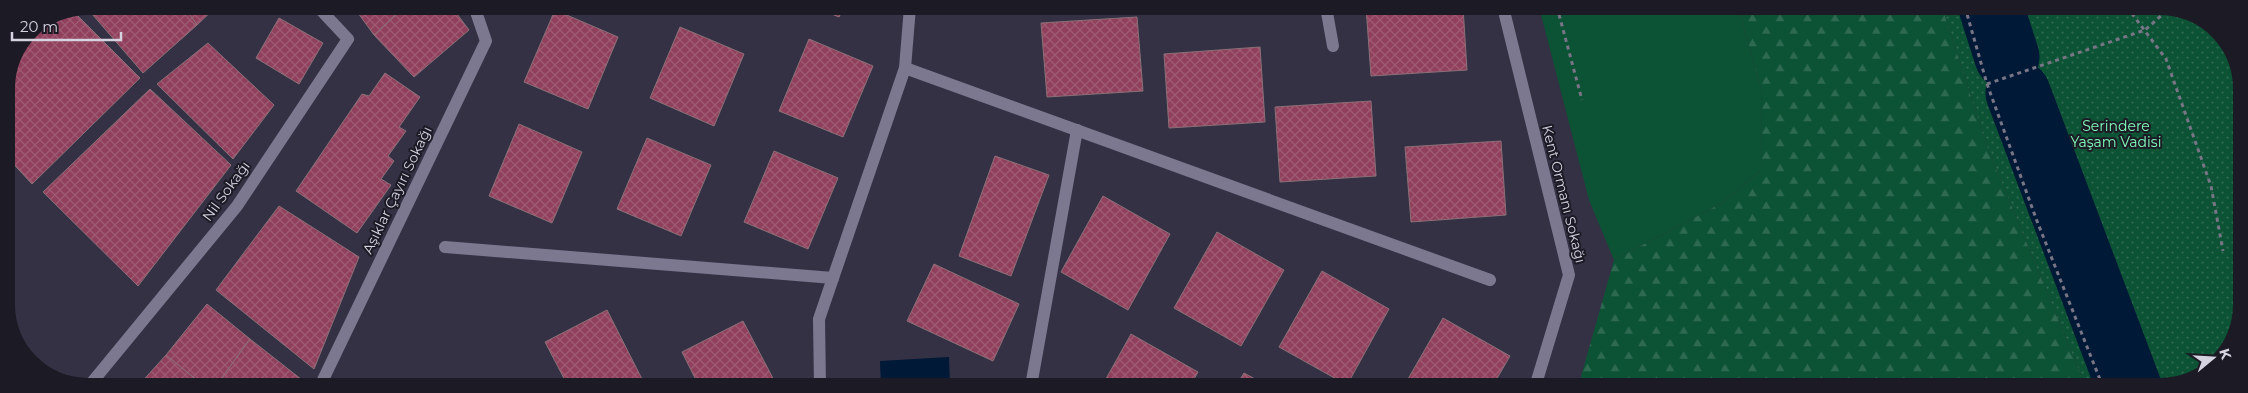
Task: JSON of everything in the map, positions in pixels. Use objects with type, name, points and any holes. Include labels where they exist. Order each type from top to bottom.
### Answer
[{"type":"street","name":"Nil Sokağı","points":[[96,378],[237,206],[348,40],[325,15]]},
{"type":"street","name":"Aşıklar Çayırı Sokağı","points":[[324,378],[486,41],[477,15]]},
{"type":"street","points":[[820,378],[819,319],[905,68],[909,15]]},
{"type":"street","points":[[1327,15],[1333,46]]},
{"type":"street","name":"Kent Ormanı Sokağı","points":[[1505,15],[1569,275],[1537,378]]},
{"type":"street","points":[[905,68],[1490,280]]},
{"type":"street","points":[[1032,378],[1077,130]]},
{"type":"street","points":[[445,247],[833,278]]},
{"type":"path","points":[[1559,15],[1582,100]]},
{"type":"path","points":[[1967,15],[1987,84],[2037,221],[2099,378]]},
{"type":"path","points":[[2133,15],[2166,59],[2211,186],[2223,250]]},
{"type":"path","points":[[1987,84],[2145,30],[2162,15]]},
{"type":"green space","points":[[1541,15],[1740,15],[1762,92],[1761,170],[1722,203],[1614,260],[1589,200]]},
{"type":"green space","points":[[1740,15],[1945,15],[1987,146],[2082,378],[1581,378],[1614,260],[1722,203],[1761,170],[1762,92]]},
{"type":"green space","name":"Serindere Yaşam Vadisi","points":[[1945,15],[2160,15],[2193,22],[2212,36],[2226,55],[2232,73],[2233,88],[2233,305],[2229,329],[2218,350],[2201,366],[2175,377],[2082,378],[1987,146]]},
{"type":"water","points":[[949,357],[950,378],[881,378],[880,361]]},
{"type":"building","points":[[93,15],[190,15],[197,25],[143,73]]},
{"type":"building","points":[[190,15],[208,15],[197,25]]},
{"type":"building","points":[[360,15],[396,15],[374,35]]},
{"type":"building","points":[[396,15],[458,15],[469,30],[414,77],[374,35]]},
{"type":"building","points":[[553,15],[567,15],[618,37],[588,109],[524,82]]},
{"type":"building","points":[[1367,15],[1464,15],[1467,70],[1371,76]]},
{"type":"building","points":[[78,16],[140,78],[32,184],[15,166],[16,73],[27,47],[36,36],[47,27]]},
{"type":"building","points":[[1137,17],[1143,91],[1047,97],[1041,23]]},
{"type":"building","points":[[279,18],[323,43],[299,84],[256,58]]},
{"type":"building","points":[[680,27],[744,54],[714,126],[650,98]]},
{"type":"building","points":[[809,39],[873,66],[843,137],[779,111]]},
{"type":"building","points":[[208,43],[274,105],[233,159],[157,84]]},
{"type":"building","points":[[1260,47],[1265,122],[1169,128],[1164,54]]},
{"type":"building","points":[[385,73],[420,97],[399,127],[406,131],[388,156],[394,161],[381,179],[391,185],[357,233],[296,191],[362,94],[369,96]]},
{"type":"building","points":[[150,89],[231,165],[138,286],[43,192]]},
{"type":"building","points":[[1371,101],[1376,176],[1280,182],[1275,107]]},
{"type":"building","points":[[519,124],[582,152],[552,223],[489,196]]},
{"type":"building","points":[[647,138],[711,165],[681,236],[617,209]]},
{"type":"building","points":[[1501,141],[1506,215],[1411,222],[1405,147]]},
{"type":"building","points":[[774,151],[838,178],[808,249],[744,222]]},
{"type":"building","points":[[995,156],[1049,175],[1011,276],[959,256]]},
{"type":"building","points":[[1103,196],[1170,234],[1128,310],[1061,272]]},
{"type":"building","points":[[279,206],[359,257],[314,369],[216,290]]},
{"type":"building","points":[[1217,232],[1284,270],[1241,346],[1174,308]]},
{"type":"building","points":[[934,264],[1019,304],[993,361],[907,321]]},
{"type":"building","points":[[1322,271],[1389,309],[1351,378],[1334,378],[1279,347]]},
{"type":"building","points":[[207,304],[250,339],[222,378],[194,378],[166,355]]},
{"type":"building","points":[[607,310],[641,378],[564,378],[545,342]]},
{"type":"building","points":[[1443,318],[1510,356],[1497,378],[1409,378]]},
{"type":"building","points":[[743,321],[773,378],[695,378],[682,352]]},
{"type":"building","points":[[1131,334],[1198,372],[1195,378],[1106,378]]},
{"type":"building","points":[[250,339],[300,378],[222,378]]},
{"type":"building","points":[[166,355],[194,378],[145,378]]},
{"type":"building","points":[[1244,373],[1253,378],[1241,378]]},
{"type":"waterway","points":[[1994,15],[2007,57]]},
{"type":"waterway","points":[[2018,93],[2126,378]]}]
